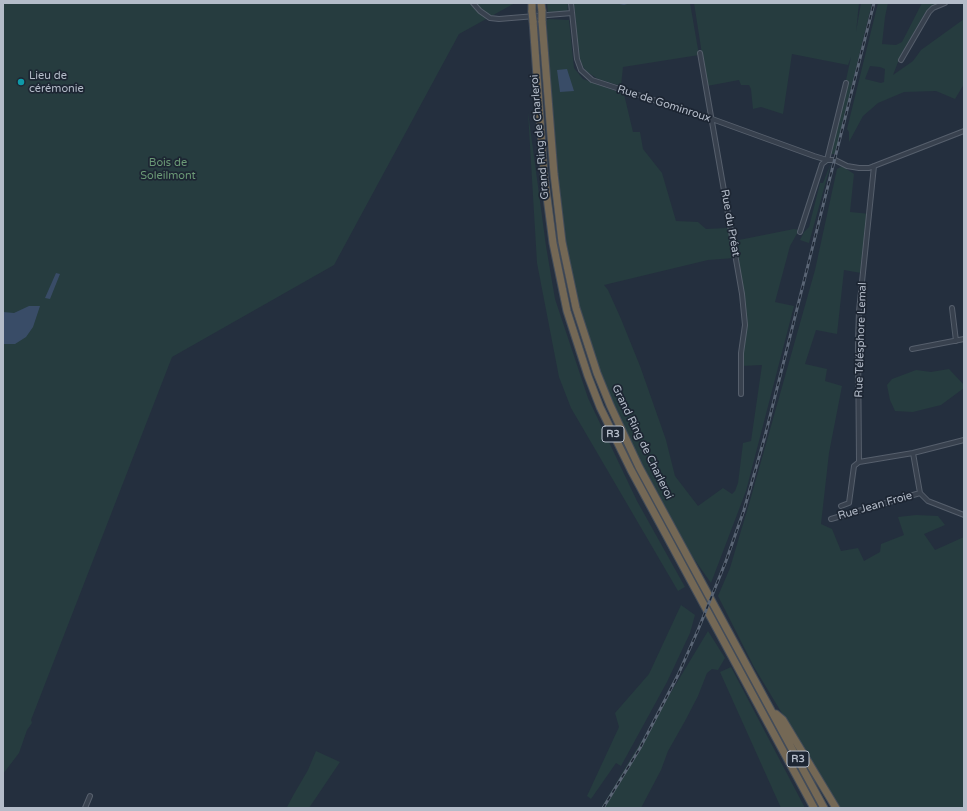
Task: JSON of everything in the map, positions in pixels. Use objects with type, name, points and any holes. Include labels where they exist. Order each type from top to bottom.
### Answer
[{"type":"highway","name":"Grand Ring de Charleroi","points":[[532,3],[544,174],[552,243],[567,311],[588,376],[600,407],[631,470],[814,808]]},
{"type":"highway","name":"Grand Ring de Charleroi","points":[[541,3],[553,166],[562,242],[576,308],[585,340],[610,404],[633,454],[824,808]]},
{"type":"highway","points":[[772,710],[783,720],[836,808]]},
{"type":"street","points":[[473,3],[480,11],[490,18],[498,19],[572,13]]},
{"type":"street","name":"Rue de Gominroux","points":[[571,3],[577,59],[581,70],[592,80],[712,119],[814,156],[827,160],[835,160],[847,166],[859,168],[874,166],[964,131]]},
{"type":"street","points":[[901,60],[929,12],[933,8],[945,3]]},
{"type":"street","name":"Rue du Préat","points":[[700,53],[742,294],[745,325],[741,353],[741,394]]},
{"type":"street","points":[[800,232],[822,164],[827,160],[846,83]]},
{"type":"street","name":"Rue Télésphore Lemal","points":[[841,506],[849,503],[854,466],[859,462],[859,311],[874,166]]},
{"type":"street","points":[[952,308],[956,340]]},
{"type":"street","points":[[912,349],[964,339]]},
{"type":"street","points":[[859,462],[913,453],[964,440]]},
{"type":"street","name":"Rue Jean Froie","points":[[913,453],[920,493],[928,501],[964,515]]},
{"type":"street","name":"Rue Jean Froie","points":[[831,519],[920,493]]},
{"type":"street","points":[[85,808],[90,796]]},
{"type":"green space","name":"Bois de Soleilmont","points":[[3,3],[515,3],[459,34],[334,265],[172,357],[31,720],[32,723],[27,730],[19,753],[3,774]]},
{"type":"green space","points":[[547,3],[568,3],[567,13],[548,13]]},
{"type":"green space","points":[[574,3],[690,3],[699,55],[623,67],[621,86],[598,79],[586,71],[582,65],[578,52]]},
{"type":"green space","points":[[694,3],[859,3],[856,32],[861,3],[872,3],[835,154],[830,154],[851,57],[848,65],[792,54],[783,114],[761,107],[753,109],[751,89],[749,85],[741,85],[739,80],[707,86]]},
{"type":"green space","points":[[878,3],[888,3],[882,44],[896,45],[902,42],[922,3],[938,3],[931,6],[925,13],[900,57],[893,75],[913,61],[921,50],[964,19],[964,84],[955,99],[936,91],[904,92],[878,103],[863,116],[849,142],[849,132],[847,129]],"holes":[[[870,66],[885,69],[884,82],[881,83],[865,79]]]},
{"type":"green space","points":[[546,20],[569,20],[574,68],[583,79],[624,94],[633,132],[640,132],[643,149],[662,173],[676,221],[698,222],[706,229],[728,228],[734,258],[708,260],[604,285],[608,290],[621,319],[640,366],[666,440],[675,476],[698,506],[723,488],[732,494],[735,491],[738,483],[743,443],[751,441],[762,365],[741,366],[746,321],[734,241],[794,229],[799,230],[790,246],[775,302],[794,306],[746,491],[711,583],[692,556],[610,405],[580,315],[561,218]]},
{"type":"green space","points":[[528,112],[546,246],[555,299],[588,398],[637,501],[685,587],[678,591],[571,408],[559,377],[537,263]]},
{"type":"green space","points":[[831,163],[809,243],[800,240],[804,232],[809,227],[820,183],[823,183]]},
{"type":"green space","points":[[842,166],[854,174],[850,212],[870,214],[861,273],[844,270],[837,334],[816,330],[805,364],[827,369],[825,381],[842,386],[829,453],[821,524],[832,529],[841,551],[858,548],[864,561],[880,552],[881,544],[904,535],[898,517],[916,515],[938,516],[945,525],[924,534],[935,550],[964,537],[964,808],[839,808],[754,667],[718,596],[730,568],[751,497],[815,270],[837,169]]},
{"type":"green space","points":[[949,369],[964,385],[964,388],[941,405],[913,412],[895,411],[890,400],[887,385],[892,379],[916,370],[931,372]]},
{"type":"green space","points":[[681,605],[695,615],[690,633],[667,682],[621,766],[616,763],[591,799],[587,796],[619,727],[615,713],[649,674]]},
{"type":"green space","points":[[708,631],[725,658],[718,670],[712,669],[707,673],[698,696],[668,751],[661,770],[641,808],[601,808]]},
{"type":"green space","points":[[731,667],[805,808],[781,808],[720,672]]},
{"type":"green space","points":[[316,751],[340,762],[309,808],[288,808],[287,807],[308,770]]},
{"type":"water","points":[[567,69],[574,91],[560,92],[557,70]]},
{"type":"water","points":[[56,273],[60,274],[50,299],[45,298]]},
{"type":"water","points":[[29,306],[40,306],[33,327],[26,337],[15,344],[3,344],[3,312],[14,313]]},
{"type":"waterway","points":[[618,3],[628,3]]},
{"type":"railway","points":[[603,808],[640,748],[678,675],[726,561],[744,510],[765,436],[874,3]]},
{"type":"place","name":"Lieu de cérémonie","points":[[21,82]]}]
